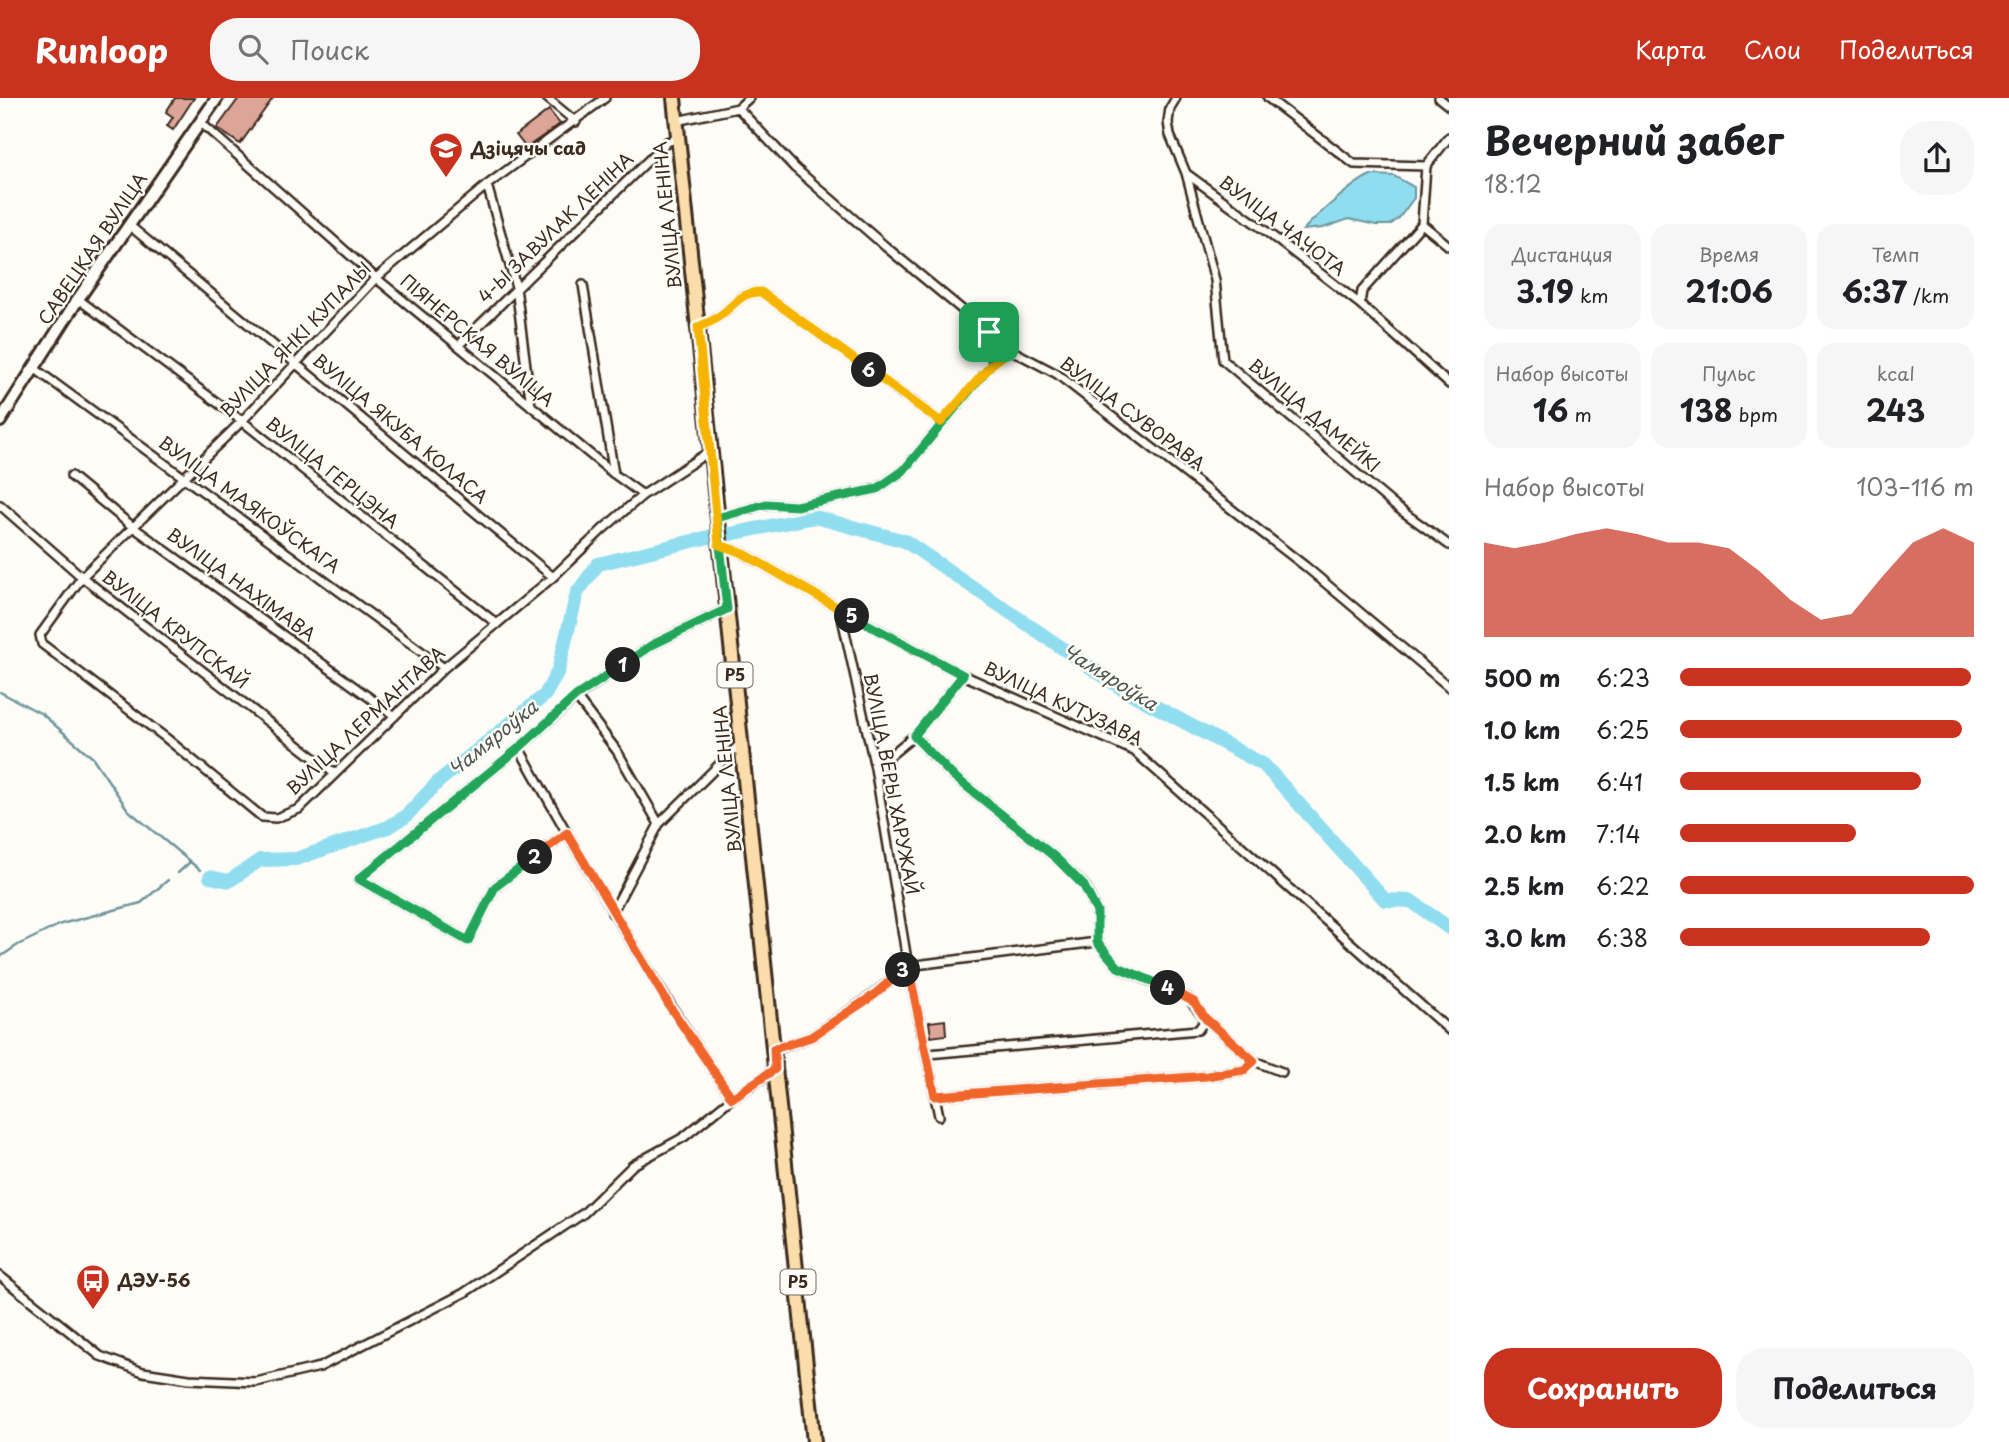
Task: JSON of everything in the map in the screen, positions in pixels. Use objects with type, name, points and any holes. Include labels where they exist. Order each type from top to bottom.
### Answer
[{"type":"main road","name":"ВУЛІЦА ЛЕНІНА","points":[[674,98],[814,1442]]},
{"type":"street","name":"САВЕЦКАЯ ВУЛІЦА","points":[[0,421],[78,299],[217,98]]},
{"type":"street","points":[[547,98],[576,121]]},
{"type":"street","name":"ВУЛІЦА ЯНКІ КУПАЛЫ","points":[[40,635],[82,577],[242,421],[376,278],[487,186],[605,98]]},
{"type":"street","points":[[676,121],[738,108],[749,98]]},
{"type":"street","name":"ВУЛІЦА ДАМЕЙКІ","points":[[1177,98],[1170,108],[1168,122],[1175,152],[1186,173],[1215,279],[1223,360],[1395,506],[1449,545]]},
{"type":"street","points":[[1268,98],[1354,164],[1426,166]]},
{"type":"street","points":[[1439,98],[1449,106]]},
{"type":"street","name":"ВУЛІЦА СУВОРАВА","points":[[738,108],[795,167],[886,247],[1011,350],[1057,374],[1305,566],[1449,687]]},
{"type":"street","name":"ПІЯНЕРСКАЯ ВУЛІЦА","points":[[200,122],[376,278],[643,495]]},
{"type":"street","points":[[1360,304],[1362,291],[1422,224],[1426,166],[1449,137]]},
{"type":"street","name":"4-Ы ЗАВУЛАК ЛЕНІНА","points":[[459,345],[667,142],[678,138]]},
{"type":"street","name":"ВУЛІЦА ЧАЧОТА","points":[[1186,173],[1268,232],[1360,304],[1448,381]]},
{"type":"street","points":[[487,186],[516,287],[531,406]]},
{"type":"street","points":[[1422,224],[1449,246]]},
{"type":"street","name":"ВУЛІЦА ЯКУБА КОЛАСА","points":[[130,226],[553,577]]},
{"type":"street","points":[[583,285],[614,474]]},
{"type":"street","points":[[698,327],[718,318],[743,296],[751,292],[761,292],[941,422]]},
{"type":"street","name":"ВУЛІЦА ГЕРЦЭНА","points":[[78,299],[242,421],[497,624]]},
{"type":"street","points":[[989,332],[991,365]]},
{"type":"street","points":[[717,518],[766,504],[796,506],[877,489],[903,471],[991,365],[1011,350]]},
{"type":"street","name":"ВУЛІЦА МАЯКОЎСКАГА","points":[[34,368],[444,668]]},
{"type":"street","name":"ВУЛІЦА ЛЕРМАНТАВА","points":[[40,635],[42,644],[166,738],[262,817],[276,818],[299,809],[444,668],[553,577],[643,495],[710,451]]},
{"type":"street","name":"ВУЛІЦА НАХІМАВА","points":[[71,476],[133,527],[395,716]]},
{"type":"street","name":"ВУЛІЦА КРУПСКАЙ","points":[[0,505],[82,577],[335,774]]},
{"type":"street","name":"ВУЛІЦА КУТУЗАВА","points":[[719,545],[741,552],[840,610],[963,675],[1134,751],[1449,1030]]},
{"type":"street","points":[[567,833],[495,887],[468,941],[359,879],[519,748],[576,696],[652,645],[727,609]]},
{"type":"street","name":"ВУЛІЦА ВЕРЫ ХАРУЖАЙ","points":[[840,610],[875,768],[908,966],[939,1116]]},
{"type":"street","points":[[875,768],[914,736],[963,675]]},
{"type":"street","points":[[576,696],[617,751],[659,824]]},
{"type":"street","points":[[914,736],[951,774],[1056,858],[1084,886],[1097,912],[1097,942],[1118,967],[1188,998],[1206,1019],[1254,1061],[1282,1072]]},
{"type":"street","points":[[612,913],[659,824],[742,741]]},
{"type":"street","points":[[519,748],[612,913],[670,1007],[732,1098]]},
{"type":"street","points":[[774,1049],[811,1037],[874,995],[908,966],[1097,942]]},
{"type":"street","points":[[928,1054],[1198,1030],[1206,1019]]},
{"type":"street","points":[[935,1096],[1207,1076],[1244,1070],[1254,1061]]},
{"type":"street","points":[[0,1276],[100,1356],[143,1372],[189,1379],[256,1382],[320,1367],[464,1293],[584,1213],[633,1165],[684,1137],[732,1098],[775,1069]]},
{"type":"water","points":[[1371,175],[1394,176],[1414,187],[1414,198],[1399,218],[1390,225],[1349,219],[1323,228],[1303,230],[1346,191]]},
{"type":"building","points":[[175,98],[194,98],[173,130],[167,126],[173,117],[166,112]]},
{"type":"building","points":[[239,98],[273,98],[240,144],[217,128]]},
{"type":"building","points":[[549,110],[560,124],[526,148],[516,135]]},
{"type":"building","points":[[945,1020],[946,1035],[931,1037],[929,1022]]},
{"type":"waterway","name":"Чамяроўка","points":[[725,535],[815,517],[905,541],[1121,688],[1264,765],[1385,900],[1411,901],[1449,928]]},
{"type":"waterway","name":"Чамяроўка","points":[[210,877],[229,881],[260,860],[296,859],[388,827],[405,817],[439,781],[545,695],[558,671],[577,593],[598,564],[713,536]]},
{"type":"waterway","name":"Чамяроўка","points":[[0,692],[42,714],[93,758],[128,810],[200,870]]},
{"type":"waterway","points":[[178,873],[190,862]]},
{"type":"waterway","points":[[0,957],[61,924],[141,903],[168,880]]},
{"type":"place","name":"Дзіцячы сад","points":[[446,179]]},
{"type":"place","name":"ДЭУ-56","points":[[93,1311]]},
{"type":"route","points":[[989,332],[991,365],[903,471],[877,489],[855,495],[796,506],[766,504],[717,518],[719,545],[727,609],[652,645],[576,696],[519,748],[359,879],[468,941],[495,887],[567,833],[670,1007],[732,1098],[775,1069],[774,1049],[811,1037],[874,995],[908,966],[935,1096],[1207,1076],[1244,1070],[1254,1061],[1206,1019],[1194,1002],[1118,967],[1097,942],[1097,912],[1084,886],[1056,858],[951,774],[914,736],[963,675],[840,610],[741,552],[719,545],[698,327],[718,318],[743,296],[751,292],[761,292],[941,422],[991,365],[1011,350],[989,332]]}]
